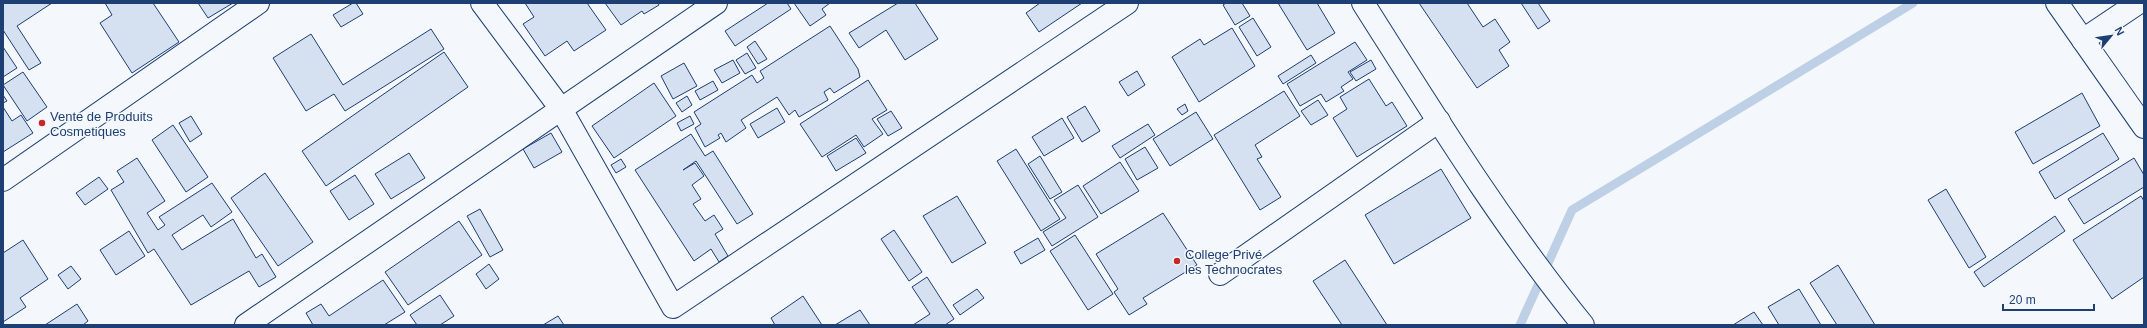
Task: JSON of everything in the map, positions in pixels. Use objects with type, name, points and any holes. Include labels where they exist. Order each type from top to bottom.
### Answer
[{"type":"street","points":[[3,180],[258,3]]},
{"type":"street","points":[[482,3],[561,109],[673,307],[1127,3]]},
{"type":"street","points":[[246,325],[716,3]]},
{"type":"street","points":[[1363,3],[1493,205],[1546,280],[1583,325]]},
{"type":"street","points":[[2057,3],[2144,127]]},
{"type":"street","points":[[2083,40],[2138,3]]},
{"type":"street","points":[[1220,274],[1439,121]]},
{"type":"building","points":[[3,3],[52,3],[17,26],[41,63],[29,70],[3,30]]},
{"type":"building","points":[[105,3],[153,3],[179,42],[132,73],[100,23],[112,15]]},
{"type":"building","points":[[198,3],[233,3],[208,18]]},
{"type":"building","points":[[353,3],[356,3],[363,14],[341,27],[333,15]]},
{"type":"building","points":[[525,3],[587,3],[606,30],[574,51],[567,41],[545,56],[523,24],[534,17]]},
{"type":"building","points":[[605,3],[658,3],[659,5],[644,14],[642,11],[621,25]]},
{"type":"building","points":[[768,3],[787,3],[791,9],[735,46],[725,31]]},
{"type":"building","points":[[794,3],[830,3],[822,9],[826,15],[810,26]]},
{"type":"building","points":[[898,3],[915,3],[938,39],[905,60],[886,30],[859,48],[849,33]]},
{"type":"building","points":[[1040,3],[1082,3],[1039,32],[1026,13]]},
{"type":"building","points":[[1226,3],[1242,3],[1250,16],[1235,25],[1223,5]]},
{"type":"building","points":[[1278,3],[1317,3],[1335,33],[1307,50]]},
{"type":"building","points":[[1419,3],[1467,3],[1483,27],[1495,19],[1510,42],[1499,50],[1509,66],[1477,88]]},
{"type":"building","points":[[1521,3],[1538,3],[1550,21],[1538,29]]},
{"type":"building","points":[[1253,18],[1271,47],[1257,56],[1239,27]]},
{"type":"building","points":[[830,26],[858,69],[860,77],[834,93],[830,88],[824,92],[828,100],[799,117],[795,110],[789,115],[777,97],[741,120],[746,128],[726,142],[721,133],[718,135],[720,138],[705,147],[695,128],[701,124],[694,112],[752,75],[757,83],[764,78],[760,71]]},
{"type":"building","points":[[1232,28],[1255,66],[1199,102],[1172,57],[1200,39],[1204,45]]},
{"type":"building","points":[[431,29],[444,49],[345,111],[334,94],[306,111],[273,58],[311,34],[343,85]]},
{"type":"building","points":[[755,41],[767,59],[758,64],[747,47]]},
{"type":"building","points":[[1355,42],[1367,60],[1348,72],[1353,79],[1341,87],[1344,91],[1326,102],[1321,94],[1300,106],[1287,84]]},
{"type":"building","points":[[3,47],[17,68],[3,77]]},
{"type":"building","points":[[444,52],[468,87],[326,186],[302,151]]},
{"type":"building","points":[[747,53],[756,68],[745,74],[736,60]]},
{"type":"building","points":[[1311,55],[1316,63],[1283,84],[1278,76]]},
{"type":"building","points":[[733,60],[740,73],[722,83],[714,70]]},
{"type":"building","points":[[1371,60],[1376,69],[1356,81],[1350,72]]},
{"type":"building","points":[[684,63],[697,86],[673,99],[661,76]]},
{"type":"building","points":[[1137,71],[1145,85],[1128,96],[1119,82]]},
{"type":"building","points":[[23,72],[47,107],[27,121],[3,85]]},
{"type":"building","points":[[1369,79],[1386,106],[1392,102],[1407,126],[1357,157],[1333,118],[1347,109],[1340,97]]},
{"type":"building","points":[[868,80],[887,110],[872,119],[883,134],[864,147],[856,135],[822,157],[800,124]]},
{"type":"building","points":[[713,81],[718,90],[700,100],[695,91]]},
{"type":"building","points":[[654,83],[676,116],[614,158],[592,126]]},
{"type":"building","points":[[1284,91],[1300,116],[1255,145],[1262,157],[1257,159],[1281,197],[1260,210],[1214,135]]},
{"type":"building","points":[[2082,93],[2100,126],[2033,164],[2015,132]]},
{"type":"building","points":[[3,95],[7,101],[3,103]]},
{"type":"building","points":[[687,96],[692,105],[682,112],[676,103]]},
{"type":"building","points":[[1318,100],[1328,115],[1311,125],[1301,111]]},
{"type":"building","points":[[1185,104],[1188,111],[1182,115],[1177,109]]},
{"type":"building","points":[[1085,106],[1100,131],[1082,142],[1067,117]]},
{"type":"building","points":[[3,107],[12,121],[21,115],[33,133],[3,152]]},
{"type":"building","points":[[777,108],[785,122],[758,138],[750,124]]},
{"type":"building","points":[[891,111],[902,128],[888,136],[877,119]]},
{"type":"building","points":[[1196,112],[1213,139],[1170,166],[1153,139]]},
{"type":"building","points":[[191,116],[202,134],[190,142],[179,123]]},
{"type":"building","points":[[690,116],[694,124],[681,131],[677,123]]},
{"type":"building","points":[[1062,118],[1074,138],[1044,156],[1032,137]]},
{"type":"building","points":[[1148,124],[1155,135],[1120,158],[1112,146]]},
{"type":"building","points":[[173,125],[208,177],[186,192],[152,140]]},
{"type":"building","points":[[551,133],[562,152],[534,168],[523,149]]},
{"type":"building","points":[[2103,133],[2119,159],[2055,199],[2039,172]]},
{"type":"building","points":[[691,134],[705,156],[713,151],[753,214],[737,224],[696,161],[683,170],[695,163],[704,176],[692,185],[701,199],[693,204],[705,221],[714,215],[723,229],[715,234],[728,256],[719,262],[711,249],[694,261],[635,170]]},
{"type":"building","points":[[856,138],[866,153],[836,171],[827,156]]},
{"type":"building","points":[[1145,147],[1158,168],[1137,180],[1125,159]]},
{"type":"building","points":[[1016,149],[1060,219],[1041,231],[997,161]]},
{"type":"building","points":[[409,153],[425,178],[391,199],[375,174]]},
{"type":"building","points":[[1040,156],[1062,192],[1050,199],[1028,164]]},
{"type":"building","points":[[137,158],[165,201],[147,213],[158,230],[165,225],[159,217],[212,183],[232,212],[211,227],[203,215],[172,235],[182,250],[233,219],[256,258],[262,254],[276,277],[259,287],[249,271],[191,305],[154,249],[148,253],[111,190],[124,182],[117,171]]},
{"type":"building","points":[[2134,158],[2144,175],[2144,187],[2084,224],[2068,199]]},
{"type":"building","points":[[621,159],[626,167],[616,173],[611,165]]},
{"type":"building","points":[[1120,162],[1139,191],[1101,214],[1083,186]]},
{"type":"building","points":[[1441,169],[1471,218],[1394,264],[1365,215]]},
{"type":"building","points":[[265,173],[313,242],[278,266],[231,198]]},
{"type":"building","points":[[355,175],[374,204],[349,220],[330,191]]},
{"type":"building","points":[[99,177],[108,189],[85,205],[76,193]]},
{"type":"building","points":[[1078,185],[1098,217],[1052,246],[1043,232],[1066,218],[1054,200]]},
{"type":"building","points":[[1946,189],[1986,257],[1969,268],[1928,200]]},
{"type":"building","points":[[957,196],[986,243],[952,263],[923,216]]},
{"type":"building","points":[[2141,196],[2144,201],[2144,277],[2112,299],[2073,240]]},
{"type":"building","points":[[480,209],[503,250],[490,257],[467,216]]},
{"type":"building","points":[[1163,213],[1197,265],[1143,298],[1147,304],[1129,315],[1114,292],[1118,289],[1096,254]]},
{"type":"building","points":[[2055,216],[2065,231],[1984,287],[1974,272]]},
{"type":"building","points":[[459,221],[482,255],[408,305],[385,272]]},
{"type":"building","points":[[894,230],[922,272],[909,281],[881,239]]},
{"type":"building","points":[[129,231],[145,256],[116,275],[100,250]]},
{"type":"building","points":[[1075,235],[1113,294],[1088,310],[1050,251]]},
{"type":"building","points":[[1038,238],[1045,250],[1021,264],[1014,252]]},
{"type":"building","points":[[23,240],[48,279],[20,298],[26,307],[3,322],[3,253]]},
{"type":"building","points":[[1345,260],[1387,325],[1342,325],[1313,281]]},
{"type":"building","points":[[489,264],[499,279],[486,289],[476,274]]},
{"type":"building","points":[[1838,265],[1875,325],[1837,325],[1810,283]]},
{"type":"building","points":[[71,266],[81,279],[68,289],[58,275]]},
{"type":"building","points":[[927,277],[954,319],[945,325],[913,325],[930,314],[912,287]]},
{"type":"building","points":[[383,280],[405,312],[384,325],[313,325],[306,313],[321,304],[329,316]]},
{"type":"building","points":[[977,289],[984,298],[960,315],[953,305]]},
{"type":"building","points":[[1799,289],[1821,325],[1779,325],[1768,307]]},
{"type":"building","points":[[440,295],[454,316],[440,325],[417,325],[410,315]]},
{"type":"building","points":[[803,296],[822,325],[775,325],[771,318]]},
{"type":"building","points":[[77,304],[88,321],[83,325],[45,325]]},
{"type":"building","points":[[860,310],[870,325],[835,325]]},
{"type":"building","points":[[1754,312],[1763,325],[1733,325]]},
{"type":"building","points":[[558,316],[564,325],[543,325]]},
{"type":"waterway","points":[[1520,325],[1572,210],[1913,3]]},
{"type":"place","name":"Vente de Produits Cosmetiques","points":[[42,123]]},
{"type":"place","name":"College Privé les Technocrates","points":[[1177,261]]}]
